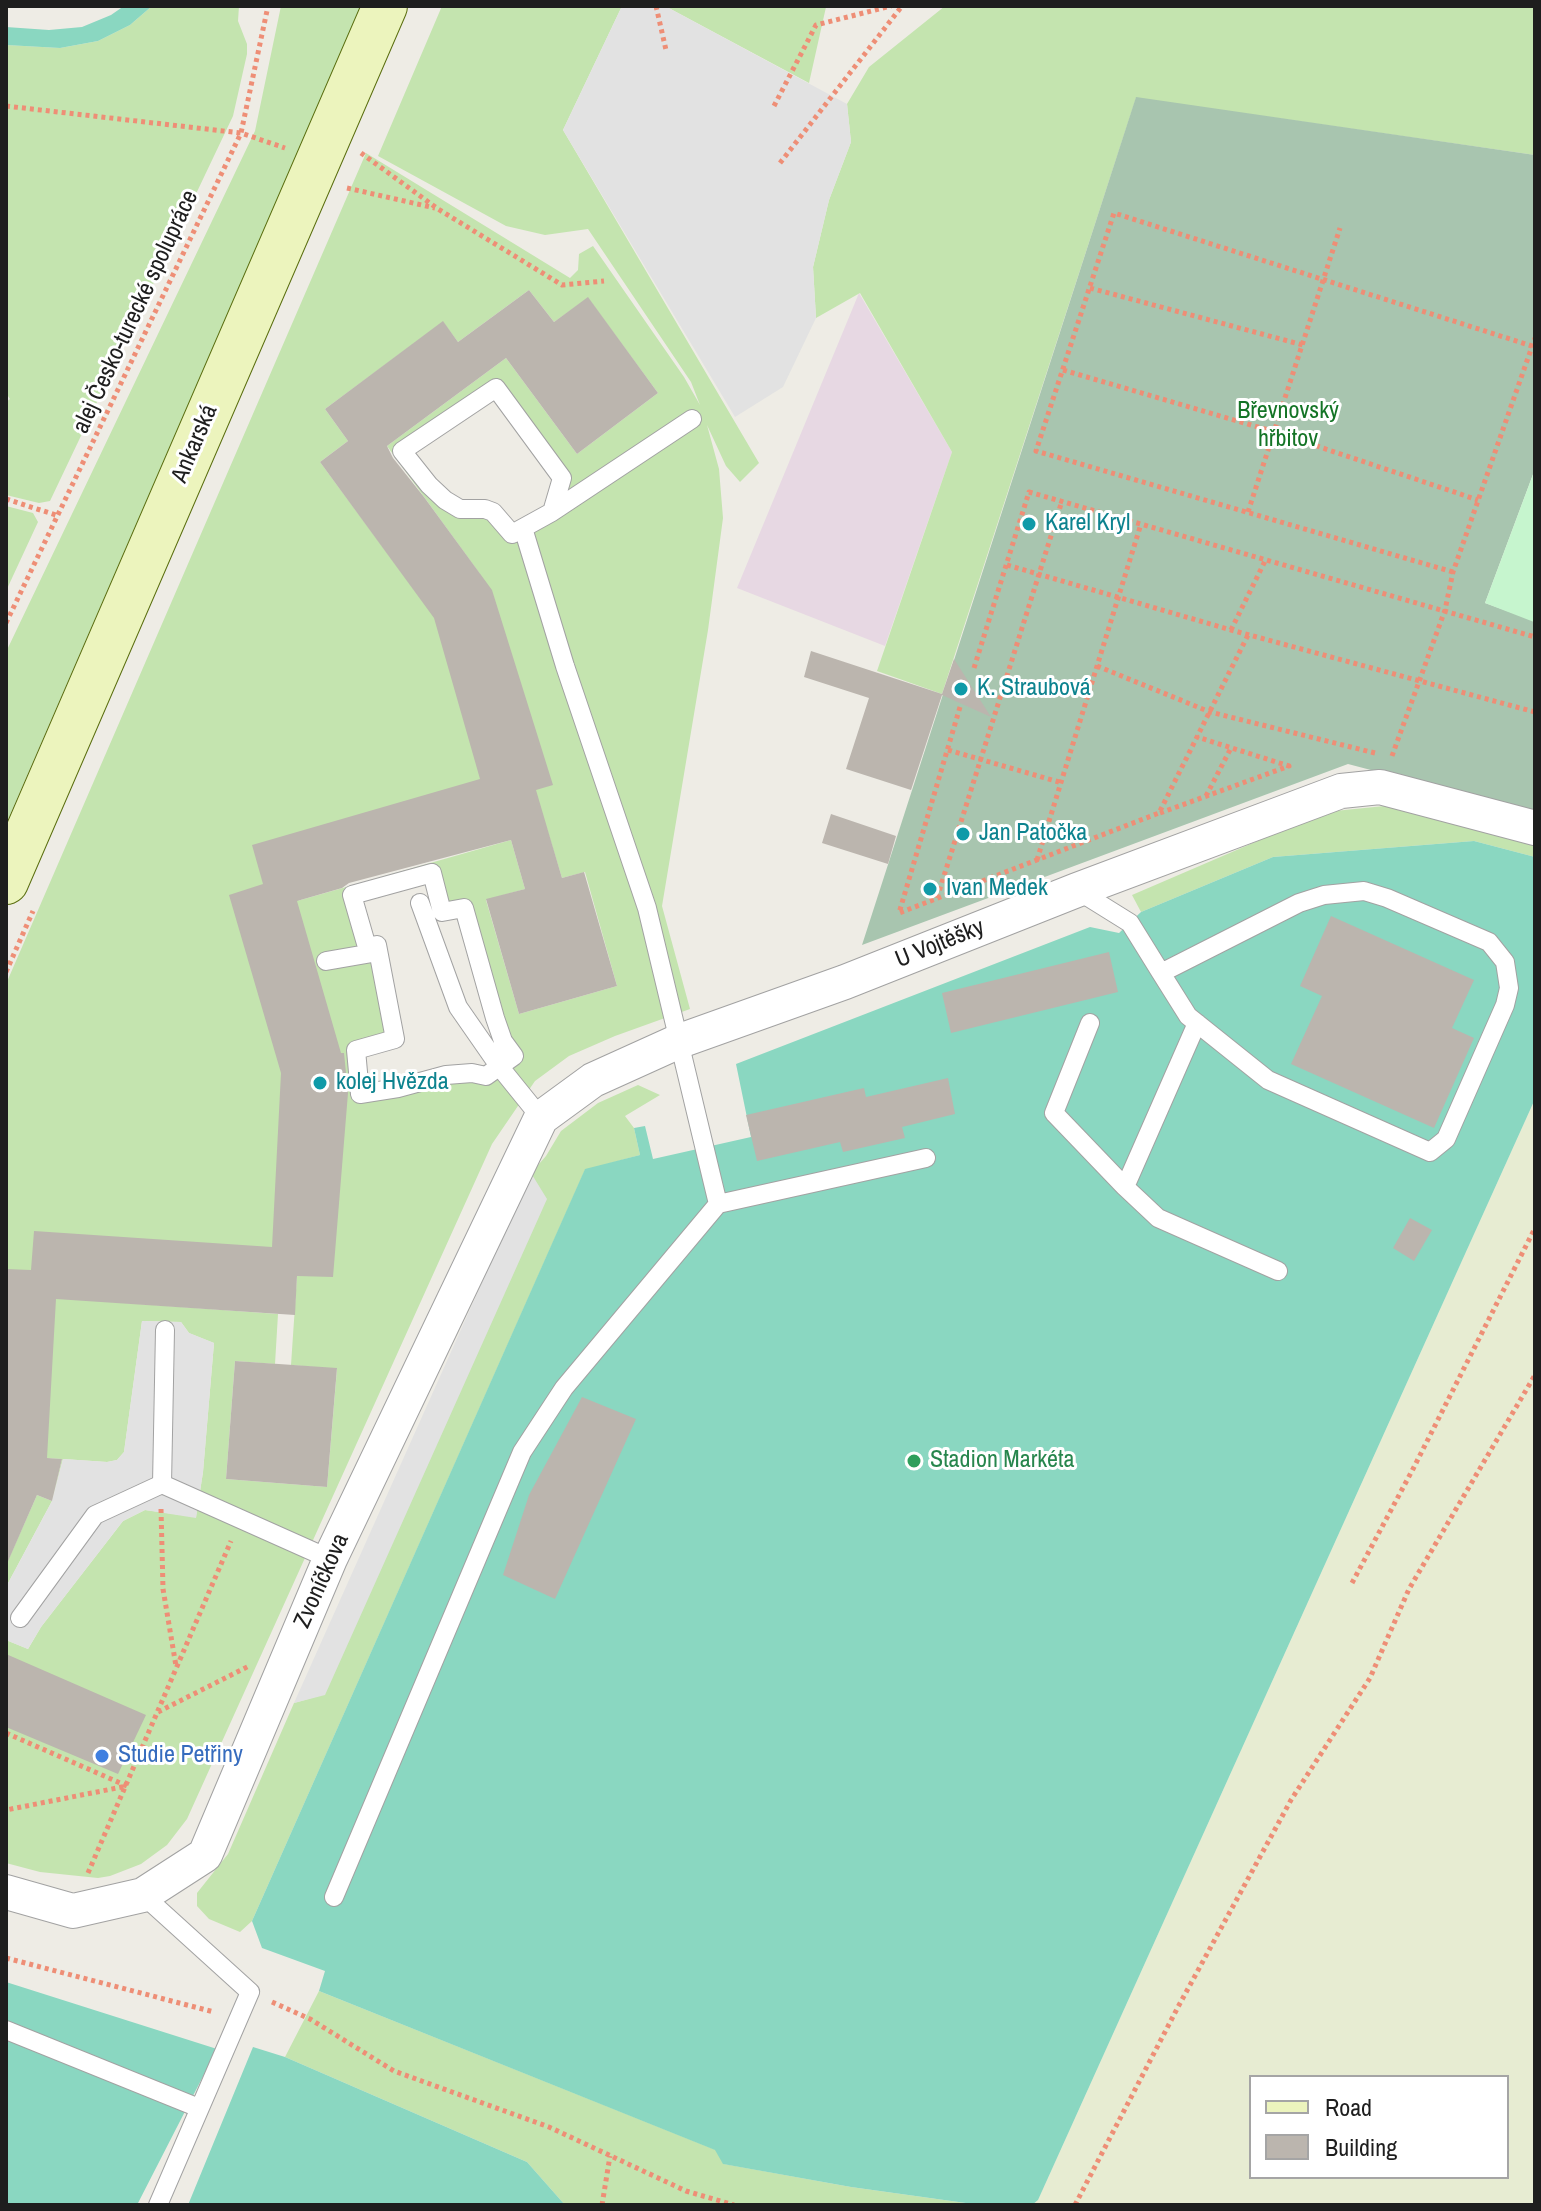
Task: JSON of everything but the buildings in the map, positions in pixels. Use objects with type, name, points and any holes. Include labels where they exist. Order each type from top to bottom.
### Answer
[{"type":"street","name":"Ankarská","points":[[6,882],[385,6]]},
{"type":"street","name":"U Vojtěšky","points":[[541,1118],[593,1080],[677,1042],[845,982],[1386,772],[1535,828]]},
{"type":"street","name":"Zvoníčkova","points":[[6,1892],[73,1911],[143,1895],[205,1855],[330,1559],[541,1118]]},
{"type":"lane","points":[[552,512],[562,478],[496,388],[402,451],[429,485],[460,509],[493,512],[512,534],[552,512],[692,419]]},
{"type":"lane","points":[[523,528],[565,666],[647,908],[718,1204]]},
{"type":"lane","points":[[432,873],[442,912],[464,908],[495,1018],[503,1041],[514,1056],[486,1076],[472,1073],[446,1075],[360,1094],[356,1050],[395,1039],[378,952],[377,945],[367,947],[352,895],[432,873]]},
{"type":"lane","points":[[1077,890],[1130,923],[1161,973],[1188,1016],[1268,1080],[1430,1152],[1446,1139],[1505,1005],[1509,988],[1508,970],[1502,955],[1489,942],[1375,894],[1350,891],[1299,903],[1161,973]]},
{"type":"lane","points":[[420,903],[458,1007],[499,1066],[541,1118]]},
{"type":"lane","points":[[326,961],[378,952]]},
{"type":"lane","points":[[1090,1023],[1054,1113],[1158,1218],[1278,1271]]},
{"type":"lane","points":[[1125,1187],[1197,1023]]},
{"type":"lane","points":[[334,1897],[522,1452],[564,1388],[718,1204],[926,1158]]},
{"type":"lane","points":[[162,1484],[165,1330]]},
{"type":"lane","points":[[20,1618],[95,1515],[162,1484],[330,1559]]},
{"type":"lane","points":[[143,1895],[250,1992],[158,2205]]},
{"type":"lane","points":[[6,2030],[199,2108]]},
{"type":"path","name":"alej Česko-turecké spolupráce","points":[[6,623],[241,133],[268,6]]},
{"type":"path","points":[[656,6],[666,50]]},
{"type":"path","points":[[774,106],[816,25],[891,6]]},
{"type":"path","points":[[780,163],[902,6]]},
{"type":"path","points":[[6,106],[241,133],[289,149],[285,157]]},
{"type":"path","points":[[360,152],[438,209],[562,285],[604,281]]},
{"type":"path","points":[[345,188],[438,209]]},
{"type":"path","points":[[1453,572],[1036,451],[1114,213],[1532,346]]},
{"type":"path","points":[[1248,512],[1340,228]]},
{"type":"path","points":[[1090,288],[1303,345]]},
{"type":"path","points":[[1386,772],[1445,610],[1453,572],[1535,338]]},
{"type":"path","points":[[1063,370],[1275,432],[1478,500]]},
{"type":"path","points":[[974,668],[1029,492],[1535,637]]},
{"type":"path","points":[[6,499],[59,516]]},
{"type":"path","points":[[937,898],[1062,501]]},
{"type":"path","points":[[1036,907],[1028,883],[1141,524]]},
{"type":"path","points":[[1231,630],[1266,559]]},
{"type":"path","points":[[1007,565],[1248,635],[1535,712]]},
{"type":"path","points":[[1159,813],[1248,635]]},
{"type":"path","points":[[1097,666],[1210,712],[1386,772],[1406,760]]},
{"type":"path","points":[[960,707],[899,913],[1289,766],[1197,737]]},
{"type":"path","points":[[1205,797],[1231,748]]},
{"type":"path","points":[[948,750],[1059,782]]},
{"type":"path","points":[[1352,1583],[1535,1228]]},
{"type":"path","points":[[1075,2205],[1291,1800],[1370,1678],[1409,1589],[1535,1375]]},
{"type":"path","points":[[162,1484],[163,1589],[176,1669]]},
{"type":"path","points":[[87,1876],[240,1519]]},
{"type":"path","points":[[158,1712],[257,1661]]},
{"type":"path","points":[[6,1733],[127,1786]]},
{"type":"path","points":[[6,1810],[127,1786]]},
{"type":"path","points":[[6,1958],[238,2018]]},
{"type":"path","points":[[250,1992],[310,2019],[394,2071],[549,2127],[710,2202],[734,2205]]},
{"type":"path","points":[[602,2205],[610,2156]]},
{"type":"shaded area","points":[[622,6],[665,6],[847,104],[851,142],[829,200],[813,267],[816,318],[783,387],[735,417],[563,130]]},
{"type":"shaded area","points":[[859,293],[952,452],[885,646],[737,588]]},
{"type":"shaded area","points":[[531,1173],[547,1199],[325,1695],[294,1703]]},
{"type":"shaded area","points":[[142,1321],[181,1322],[189,1333],[214,1343],[196,1518],[145,1510],[123,1521],[41,1627],[28,1649],[6,1640],[6,1587],[52,1501],[63,1459],[107,1462],[117,1460],[124,1452]]},
{"type":"green space","points":[[124,6],[152,6],[130,25],[98,41],[60,48],[6,45],[6,27],[49,30],[82,27]]},
{"type":"green space","points":[[152,6],[239,6],[238,21],[247,44],[247,54],[233,116],[50,501],[39,503],[6,495],[6,402],[10,399],[6,393],[6,45],[60,48],[98,41],[130,25]]},
{"type":"green space","points":[[281,6],[361,6],[6,824],[6,652],[255,131]]},
{"type":"green space","points":[[442,6],[622,6],[563,130],[759,463],[740,482],[726,466],[707,425],[719,469],[723,518],[708,630],[662,906],[690,1009],[569,1056],[535,1081],[492,1144],[187,1819],[167,1845],[141,1864],[98,1878],[40,1872],[6,1863],[6,1640],[28,1649],[41,1627],[123,1521],[145,1510],[196,1517],[214,1343],[189,1333],[181,1322],[142,1321],[124,1452],[117,1460],[107,1462],[63,1459],[52,1501],[62,1459],[6,1456],[6,984],[366,153],[570,278],[578,270],[579,254],[593,246],[700,405],[691,382],[588,229],[545,235],[506,226],[378,156]],"holes":[[[529,290],[554,322],[588,298],[658,393],[577,454],[506,358],[387,446],[480,574],[430,611],[320,462],[348,441],[325,409],[443,322],[458,342]],[[496,389],[562,478],[552,512],[506,526],[445,500],[402,451]],[[515,797],[547,829],[562,878],[585,872],[617,986],[519,1014],[486,900],[525,889],[511,840],[297,901]],[[432,874],[442,912],[464,908],[514,1056],[472,1073],[361,1093],[356,1050],[395,1039],[352,895]],[[297,1276],[291,1365],[337,1369],[327,1487],[226,1479],[235,1361],[275,1364],[278,1314],[56,1298]]]},
{"type":"green space","points":[[665,6],[830,6],[826,7],[809,83]]},
{"type":"green space","points":[[945,6],[1535,6],[1535,155],[1136,98],[942,694],[877,671],[952,452],[860,293],[816,318],[813,267],[829,200],[851,142],[847,104],[869,67]]},
{"type":"green space","name":"Břevnovský hřbitov","points":[[1136,97],[1535,155],[1535,469],[1485,603],[1535,621],[1535,813],[1348,764],[862,945]]},
{"type":"green space","points":[[1535,469],[1535,621],[1534,622],[1485,603]]},
{"type":"green space","points":[[6,506],[33,513],[38,522],[6,591]]},
{"type":"green space","points":[[1394,805],[1535,842],[1535,857],[1474,841],[1273,857],[1141,912],[1132,895],[1325,812]]},
{"type":"green space","name":"Stadion Markéta","points":[[1474,841],[1535,857],[1535,1099],[1038,2200],[1032,2205],[980,2205],[851,2187],[723,2164],[715,2150],[319,1991],[325,1971],[262,1948],[252,1921],[585,1169],[640,1155],[634,1128],[645,1126],[653,1159],[751,1137],[736,1064],[1090,927],[1119,933],[1141,912],[1273,857]]},
{"type":"green space","points":[[638,1085],[660,1095],[625,1116],[634,1128],[640,1155],[585,1170],[252,1921],[240,1932],[209,1919],[197,1906],[197,1893],[228,1854],[294,1703],[322,1695],[531,1173],[561,1131],[598,1103]]},
{"type":"green space","points":[[1535,1099],[1535,2205],[1032,2205],[1038,2200]]},
{"type":"green space","points":[[37,1495],[52,1501],[6,1587],[6,1565]]},
{"type":"green space","points":[[6,1982],[217,2049],[137,2205],[6,2205]]},
{"type":"green space","points":[[319,1991],[716,2150],[724,2164],[851,2187],[980,2205],[565,2205],[527,2162],[285,2057]]},
{"type":"green space","points":[[253,2047],[285,2057],[527,2162],[565,2205],[188,2205]]},
{"type":"place","name":"Karel Kryl","points":[[1029,524]]},
{"type":"place","name":"K. Straubová","points":[[961,689]]},
{"type":"place","name":"Jan Patočka","points":[[963,834]]},
{"type":"place","name":"Ivan Medek","points":[[930,889]]},
{"type":"place","name":"kolej Hvězda","points":[[320,1083]]},
{"type":"place","name":"Stadion Markéta","points":[[914,1461]]},
{"type":"place","name":"Studie Petřiny","points":[[102,1756]]}]
